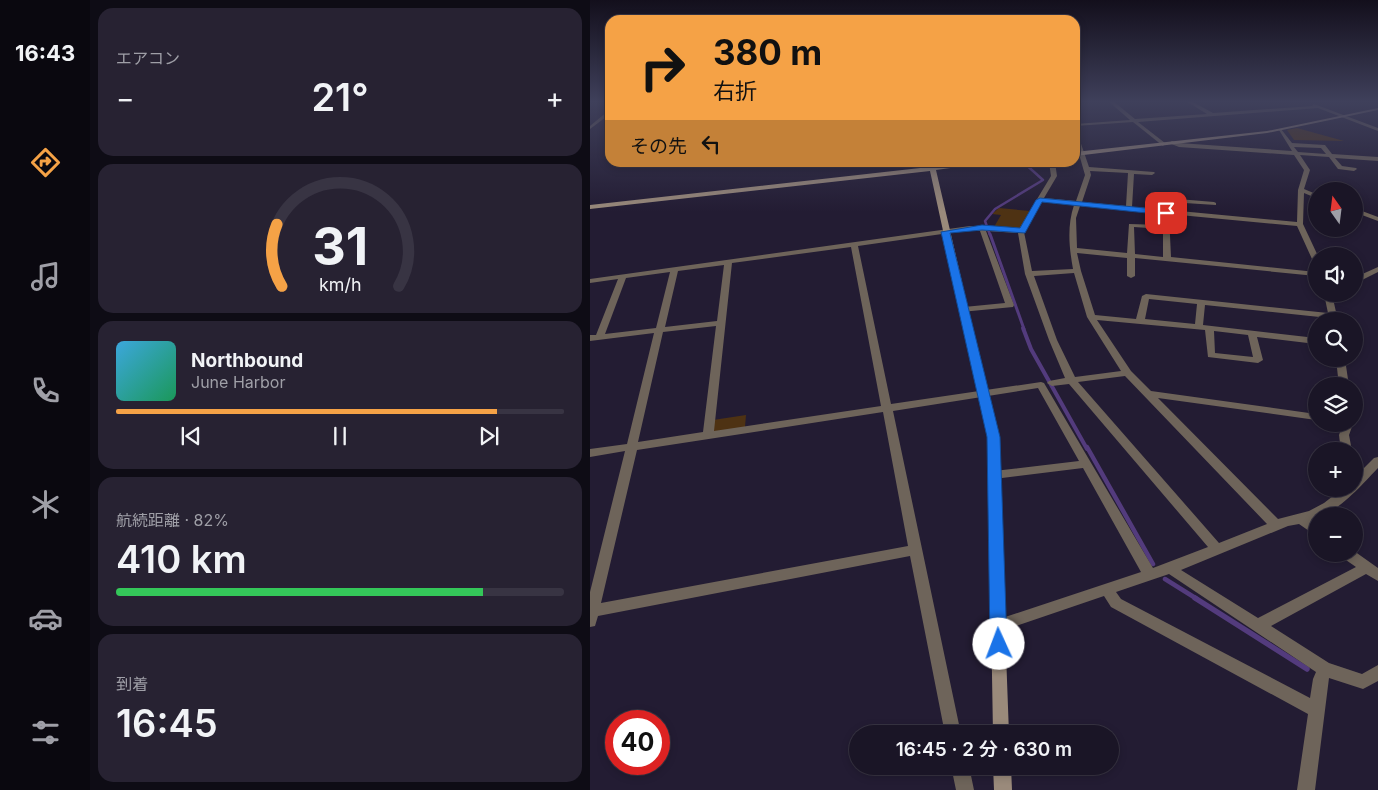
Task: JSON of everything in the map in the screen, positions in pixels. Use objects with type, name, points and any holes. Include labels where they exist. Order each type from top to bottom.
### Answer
[{"type":"street","points":[[1156,138],[1163,144]]},
{"type":"street","points":[[1080,153],[1215,138]]},
{"type":"street","points":[[1287,138],[1307,170],[1301,190],[1300,224],[1311,247]]},
{"type":"street","points":[[1172,143],[1178,145],[1378,159]]},
{"type":"street","points":[[1292,145],[1323,146],[1340,168],[1354,169]]},
{"type":"street","points":[[1355,151],[1362,158]]},
{"type":"street","points":[[1371,152],[1378,154]]},
{"type":"street","points":[[1080,157],[1088,175],[1076,204],[1073,218],[1074,250],[1077,271],[1091,317],[1127,372],[1277,526]]},
{"type":"street","points":[[590,207],[925,167]]},
{"type":"street","points":[[933,167],[945,232],[993,437],[1001,725]]},
{"type":"street","points":[[1053,167],[1054,176],[1022,231],[1029,274],[1053,340],[1071,380],[1216,549]]},
{"type":"street","points":[[1086,169],[1152,173]]},
{"type":"street","points":[[1129,209],[1131,172]]},
{"type":"street","points":[[1301,190],[1308,193]]},
{"type":"street","points":[[1040,200],[1300,224]]},
{"type":"street","points":[[1167,259],[1166,200],[1214,204]]},
{"type":"street","points":[[1363,213],[1378,219]]},
{"type":"street","points":[[1131,276],[1130,225],[1166,227]]},
{"type":"street","points":[[590,281],[945,232],[982,228],[1022,231]]},
{"type":"street","points":[[964,310],[1010,305],[982,228]]},
{"type":"street","points":[[854,245],[914,550],[951,725]]},
{"type":"street","points":[[1074,250],[1308,273]]},
{"type":"street","points":[[708,435],[728,262]]},
{"type":"street","points":[[1363,276],[1378,269]]},
{"type":"street","points":[[674,270],[591,616],[914,550]]},
{"type":"street","points":[[1029,274],[1077,271]]},
{"type":"street","points":[[595,338],[623,277]]},
{"type":"street","points":[[1140,321],[1146,296],[1308,315]]},
{"type":"street","points":[[1199,327],[1201,302]]},
{"type":"street","points":[[1091,317],[1210,328],[1308,340]]},
{"type":"street","points":[[595,338],[722,323]]},
{"type":"street","points":[[1210,328],[1211,354],[1258,360],[1252,333]]},
{"type":"street","points":[[1052,383],[1127,372]]},
{"type":"street","points":[[590,453],[1041,385],[1150,575]]},
{"type":"street","points":[[1148,394],[1308,416]]},
{"type":"street","points":[[1363,474],[1378,462]]},
{"type":"street","points":[[994,476],[1086,464]]},
{"type":"street","points":[[998,626],[1171,568],[1287,521],[1303,520],[1319,514],[1340,497]]},
{"type":"street","points":[[1303,520],[1308,524]]},
{"type":"street","points":[[1259,625],[1372,571],[1359,562]]},
{"type":"street","points":[[1171,568],[1177,574],[1259,625],[1325,670],[1363,682],[1378,672]]},
{"type":"street","points":[[1107,590],[1116,603],[1317,710]]},
{"type":"street","points":[[1306,790],[1321,679],[1325,670]]},
{"type":"street","points":[[962,775],[965,790]]},
{"type":"street","points":[[1002,775],[1003,790]]},
{"type":"shaded area","points":[[1293,138],[1333,138],[1344,141],[1294,140]]},
{"type":"shaded area","points":[[999,208],[1030,211],[1022,229],[994,227],[1001,215],[992,214]]},
{"type":"shaded area","points":[[746,415],[745,427],[714,432],[712,430],[713,420]]},
{"type":"waterway","points":[[990,235],[985,221],[995,209],[1043,180],[1029,167]]},
{"type":"waterway","points":[[990,234],[1024,329]]},
{"type":"waterway","points":[[1023,328],[1031,349],[1087,449]]},
{"type":"waterway","points":[[1087,447],[1153,564]]},
{"type":"waterway","points":[[1165,579],[1197,599]]},
{"type":"waterway","points":[[1195,598],[1307,669]]},
{"type":"route","points":[[999,644],[993,437],[945,232],[970,228],[1022,231],[1040,200],[1166,213]]}]
